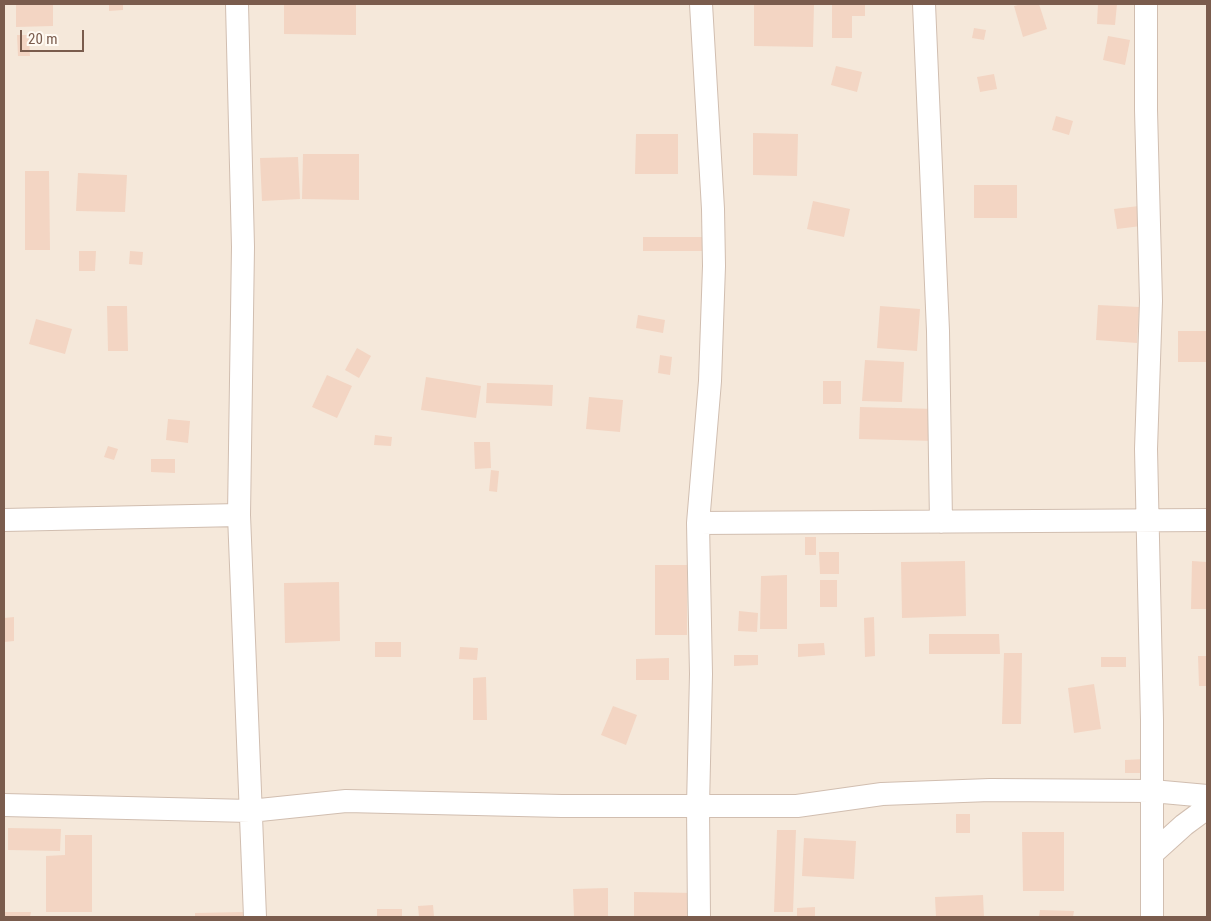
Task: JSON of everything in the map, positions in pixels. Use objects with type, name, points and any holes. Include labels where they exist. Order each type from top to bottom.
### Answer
[{"type":"street","points":[[237,4],[243,247],[239,515],[255,917]]},
{"type":"street","points":[[699,917],[698,806],[701,674],[698,523],[710,381],[714,266],[713,209],[701,4]]},
{"type":"street","points":[[924,4],[938,332],[941,522]]},
{"type":"street","points":[[1146,4],[1146,110],[1151,301],[1146,448],[1153,853],[1152,917]]},
{"type":"street","points":[[4,520],[239,515]]},
{"type":"street","points":[[698,523],[1147,522],[1207,520]]},
{"type":"street","points":[[4,805],[250,811],[346,802],[797,806],[882,794],[990,790],[1152,791],[1207,796]]},
{"type":"street","points":[[1153,853],[1184,825],[1207,808]]},
{"type":"shaded area","points":[[4,4],[1207,4],[1207,917],[4,917]]},
{"type":"building","points":[[16,4],[53,4],[53,26],[16,27]]},
{"type":"building","points":[[109,4],[123,4],[123,10],[109,11]]},
{"type":"building","points":[[284,4],[356,4],[356,35],[284,34]]},
{"type":"building","points":[[754,4],[814,4],[813,47],[754,46]]},
{"type":"building","points":[[832,4],[865,4],[865,16],[852,16],[852,38],[832,38]]},
{"type":"building","points":[[1039,4],[1047,29],[1023,37],[1014,6]]},
{"type":"building","points":[[1098,4],[1117,4],[1115,25],[1097,24]]},
{"type":"building","points":[[974,28],[986,30],[984,40],[972,38]]},
{"type":"building","points":[[17,35],[29,35],[30,56],[18,56]]},
{"type":"building","points":[[1108,36],[1130,40],[1125,65],[1103,60]]},
{"type":"building","points":[[836,66],[862,72],[857,92],[831,85]]},
{"type":"building","points":[[994,74],[997,89],[980,92],[977,77]]},
{"type":"building","points":[[1056,116],[1073,121],[1069,135],[1052,130]]},
{"type":"building","points":[[753,133],[798,134],[797,176],[753,175]]},
{"type":"building","points":[[636,134],[678,134],[678,174],[635,174]]},
{"type":"building","points":[[303,154],[359,154],[359,200],[302,199]]},
{"type":"building","points":[[298,157],[300,199],[262,201],[260,158]]},
{"type":"building","points":[[25,171],[49,171],[50,250],[25,250]]},
{"type":"building","points":[[78,173],[127,175],[125,212],[76,211]]},
{"type":"building","points":[[974,185],[1017,185],[1017,218],[974,218]]},
{"type":"building","points":[[813,201],[850,209],[844,237],[807,229]]},
{"type":"building","points":[[1139,206],[1141,226],[1117,229],[1114,209]]},
{"type":"building","points":[[643,237],[705,237],[705,251],[643,251]]},
{"type":"building","points":[[79,251],[96,251],[95,271],[79,271]]},
{"type":"building","points":[[130,251],[143,252],[142,265],[129,264]]},
{"type":"building","points":[[1098,305],[1139,307],[1137,343],[1096,340]]},
{"type":"building","points":[[107,306],[127,306],[128,351],[108,351]]},
{"type":"building","points":[[880,306],[920,309],[917,351],[877,348]]},
{"type":"building","points":[[638,315],[665,320],[663,333],[636,328]]},
{"type":"building","points":[[36,319],[72,329],[65,354],[29,344]]},
{"type":"building","points":[[1178,331],[1207,331],[1207,362],[1178,362]]},
{"type":"building","points":[[357,348],[371,356],[359,378],[345,370]]},
{"type":"building","points":[[660,355],[672,357],[670,375],[658,373]]},
{"type":"building","points":[[865,360],[904,362],[902,402],[862,401]]},
{"type":"building","points":[[327,375],[352,386],[337,418],[312,407]]},
{"type":"building","points":[[426,377],[481,386],[476,418],[421,410]]},
{"type":"building","points":[[823,381],[841,381],[841,404],[823,404]]},
{"type":"building","points":[[487,383],[553,385],[552,406],[486,403]]},
{"type":"building","points":[[589,397],[623,400],[620,432],[586,429]]},
{"type":"building","points":[[860,407],[935,409],[934,441],[859,439]]},
{"type":"building","points":[[168,419],[190,421],[188,443],[166,440]]},
{"type":"building","points":[[375,435],[392,437],[391,446],[374,445]]},
{"type":"building","points":[[474,442],[490,442],[491,468],[475,469]]},
{"type":"building","points":[[108,446],[118,449],[114,460],[104,457]]},
{"type":"building","points":[[151,459],[175,459],[175,473],[151,472]]},
{"type":"building","points":[[491,470],[499,471],[497,492],[489,491]]},
{"type":"building","points":[[805,537],[816,537],[816,555],[805,555]]},
{"type":"building","points":[[819,552],[839,552],[839,574],[820,574]]},
{"type":"building","points":[[965,561],[966,616],[902,618],[901,562]]},
{"type":"building","points":[[1192,561],[1207,562],[1207,609],[1191,609]]},
{"type":"building","points":[[655,565],[687,565],[687,635],[655,635]]},
{"type":"building","points":[[787,575],[787,629],[760,629],[761,576]]},
{"type":"building","points":[[820,580],[837,580],[837,607],[820,607]]},
{"type":"building","points":[[339,582],[340,641],[285,643],[284,583]]},
{"type":"building","points":[[739,611],[758,613],[757,632],[738,631]]},
{"type":"building","points":[[14,617],[14,641],[4,642],[4,618]]},
{"type":"building","points":[[874,617],[875,656],[865,657],[864,618]]},
{"type":"building","points":[[929,634],[999,634],[1000,654],[929,654]]},
{"type":"building","points":[[375,642],[401,642],[401,657],[375,657]]},
{"type":"building","points":[[824,643],[825,655],[798,657],[798,644]]},
{"type":"building","points":[[460,647],[478,648],[477,660],[459,659]]},
{"type":"building","points":[[1004,653],[1022,653],[1021,724],[1002,724]]},
{"type":"building","points":[[734,655],[758,655],[758,665],[734,666]]},
{"type":"building","points":[[1198,656],[1207,656],[1207,686],[1199,686]]},
{"type":"building","points":[[1101,657],[1126,657],[1126,667],[1101,667]]},
{"type":"building","points":[[669,658],[669,680],[636,680],[636,659]]},
{"type":"building","points":[[486,677],[487,720],[473,720],[473,678]]},
{"type":"building","points":[[1094,684],[1101,729],[1074,733],[1068,688]]},
{"type":"building","points":[[613,706],[637,715],[626,745],[601,735]]},
{"type":"building","points":[[1145,759],[1146,773],[1125,773],[1125,760]]},
{"type":"building","points":[[956,814],[970,814],[970,833],[956,833]]},
{"type":"building","points":[[8,828],[61,829],[60,851],[8,850]]},
{"type":"building","points":[[777,830],[796,830],[793,912],[774,912]]},
{"type":"building","points":[[1022,832],[1064,832],[1064,891],[1023,891]]},
{"type":"building","points":[[65,835],[92,835],[92,912],[46,912],[46,856],[65,855]]},
{"type":"building","points":[[804,838],[856,841],[854,879],[802,876]]},
{"type":"building","points":[[608,888],[608,917],[574,917],[573,889]]},
{"type":"building","points":[[634,892],[696,893],[696,917],[634,917]]},
{"type":"building","points":[[983,895],[984,917],[936,917],[935,897]]},
{"type":"building","points":[[433,905],[434,917],[419,917],[418,906]]},
{"type":"building","points":[[815,907],[815,917],[797,917],[797,908]]},
{"type":"building","points":[[377,909],[402,909],[402,917],[377,917]]},
{"type":"building","points":[[1040,910],[1074,911],[1073,917],[1039,917]]},
{"type":"building","points":[[4,912],[31,912],[30,917],[4,917]]},
{"type":"building","points":[[243,912],[243,917],[195,917],[195,913]]}]
